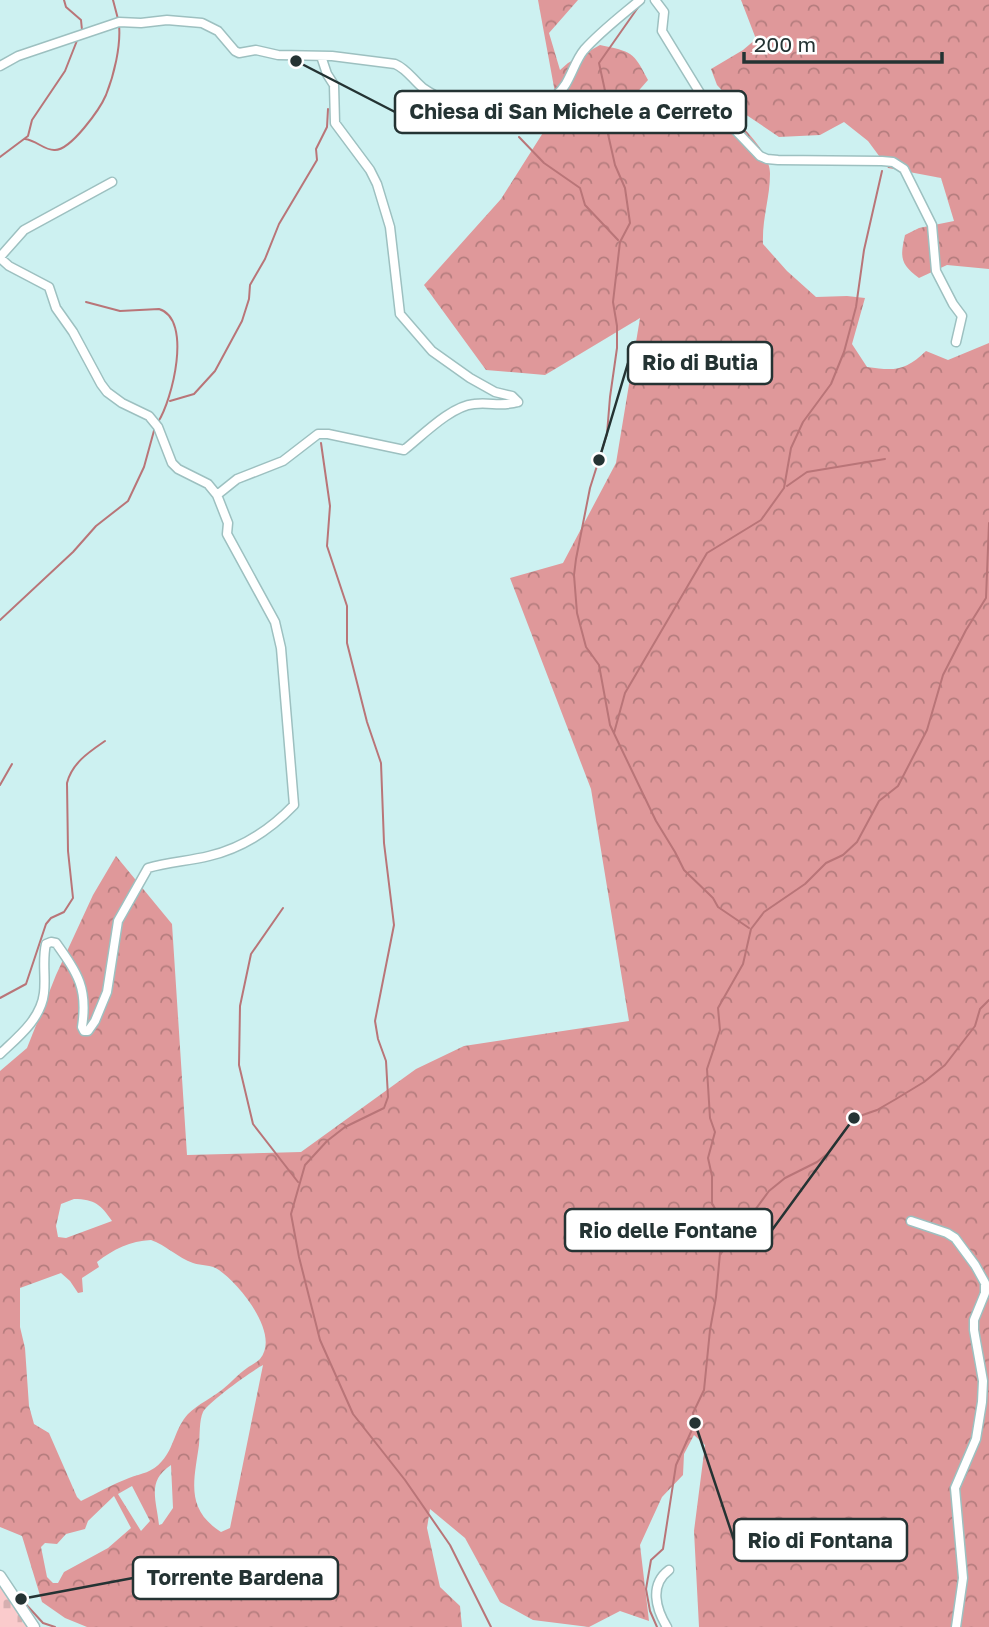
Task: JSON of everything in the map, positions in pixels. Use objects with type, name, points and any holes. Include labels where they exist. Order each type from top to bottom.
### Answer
[{"type":"street","points":[[0,66],[18,56],[115,22],[167,20],[202,23],[212,27],[239,53],[256,50],[278,55],[321,56],[395,64],[404,68],[425,89],[437,95],[472,110],[498,111],[551,99],[559,94],[583,51],[608,25],[640,0]]},
{"type":"street","points":[[655,0],[664,12],[662,31],[700,93],[760,156],[778,160],[882,160],[893,162],[904,169],[932,225],[936,271],[962,316],[956,342]]},
{"type":"street","points":[[217,495],[237,479],[284,461],[318,434],[404,450],[464,405],[476,403],[504,406],[518,402],[512,396],[495,392],[432,351],[400,314],[390,227],[377,184],[370,170],[335,123],[334,85],[322,64],[321,56]]},
{"type":"street","points":[[0,1054],[22,1035],[36,1016],[44,995],[46,944],[56,943],[80,980],[85,995],[82,1027],[84,1031],[88,1031],[107,992],[118,921],[148,868],[209,856],[247,842],[282,818],[294,805],[281,648],[275,622],[227,534],[228,523],[217,495],[208,484],[178,469],[172,463],[158,427],[149,416],[107,392],[56,308],[49,287],[9,266],[0,257],[24,230],[112,182]]},
{"type":"street","points":[[911,1221],[955,1238],[985,1283],[985,1293],[974,1320],[983,1381],[982,1402],[976,1439],[956,1488],[963,1578],[956,1627]]},
{"type":"street","points":[[667,1627],[655,1597],[659,1581],[669,1570]]},
{"type":"street","points":[[0,1576],[34,1627]]},
{"type":"green space","points":[[538,0],[578,0],[549,33],[560,70],[600,45],[619,49],[635,58],[648,80],[634,96],[649,119],[661,129],[673,90],[704,90],[733,118],[755,141],[768,163],[770,183],[763,244],[787,271],[816,297],[865,298],[852,344],[867,367],[899,368],[912,363],[926,351],[948,360],[989,343],[989,1627],[699,1627],[694,1531],[705,1445],[694,1435],[684,1454],[683,1475],[662,1497],[640,1545],[649,1621],[620,1611],[589,1627],[533,1620],[500,1602],[465,1538],[430,1509],[427,1528],[440,1587],[460,1606],[462,1627],[87,1627],[65,1618],[42,1602],[22,1536],[0,1527],[0,1071],[27,1048],[56,975],[93,895],[116,856],[172,924],[187,1155],[301,1152],[416,1069],[464,1046],[629,1021],[591,789],[510,578],[563,563],[616,463],[640,318],[545,375],[486,370],[424,285],[501,199],[558,109]],"holes":[[[74,1199],[87,1200],[101,1207],[112,1221],[66,1238],[58,1237],[56,1226],[61,1204]],[[151,1240],[188,1261],[216,1268],[227,1277],[255,1310],[262,1324],[265,1349],[260,1359],[188,1414],[166,1456],[158,1465],[81,1501],[49,1433],[34,1424],[29,1406],[25,1348],[20,1327],[20,1288],[61,1273],[78,1293],[83,1292],[82,1278],[99,1267],[97,1262],[136,1242]],[[263,1365],[230,1528],[221,1532],[202,1514],[195,1493],[201,1420],[206,1408]],[[171,1465],[173,1508],[159,1525],[155,1491],[163,1471]],[[132,1486],[150,1521],[141,1531],[118,1494]],[[114,1496],[131,1528],[108,1548],[64,1572],[58,1583],[53,1583],[47,1577],[41,1547],[45,1543],[57,1544],[66,1534],[85,1529],[88,1521]]]},
{"type":"green space","points":[[741,0],[989,0],[989,269],[947,265],[919,278],[905,264],[902,249],[905,235],[919,228],[954,221],[941,178],[888,168],[868,141],[844,122],[820,135],[779,137],[742,112],[717,85],[711,69],[756,39]]},
{"type":"green space","points":[[0,1580],[24,1619],[22,1622],[28,1627],[0,1627]]},
{"type":"waterway","points":[[64,0],[66,7],[81,20],[82,30]]},
{"type":"waterway","points":[[113,0],[118,19]]},
{"type":"waterway","points":[[639,6],[599,63],[612,123],[608,134],[615,165],[625,188],[630,223],[620,242],[613,302],[617,348],[607,434],[590,488],[576,559],[574,575],[577,613],[586,647],[599,665],[610,725],[656,821],[684,870],[713,898],[718,907],[749,928]]},
{"type":"waterway","points":[[25,139],[55,150],[69,143],[84,128],[103,101],[109,87],[118,51],[119,25]]},
{"type":"waterway","points":[[0,157],[28,136],[32,120],[65,71],[78,38]]},
{"type":"waterway","points":[[170,401],[194,394],[215,371],[242,321],[250,285],[265,259],[279,224],[317,160],[316,149],[327,127],[328,109]]},
{"type":"waterway","points":[[519,137],[544,163],[580,188],[585,205],[618,240]]},
{"type":"waterway","points":[[614,733],[625,693],[707,553],[761,520],[784,488],[791,448],[803,422],[831,384],[844,352],[856,307],[864,250],[882,171]]},
{"type":"waterway","points":[[86,302],[120,311],[159,309],[169,316],[175,328],[177,361],[169,397],[158,422]]},
{"type":"waterway","points":[[0,620],[73,552],[96,526],[128,501],[144,467],[155,427]]},
{"type":"waterway","points":[[321,443],[330,506],[327,546],[347,606],[347,643],[367,722],[381,763],[384,843],[394,925],[375,1021],[386,1061],[388,1097],[384,1108],[345,1127],[327,1141],[305,1165],[291,1214],[320,1340],[353,1414],[405,1480],[450,1545],[491,1627]]},
{"type":"waterway","points":[[787,486],[807,472],[885,459]]},
{"type":"waterway","points":[[657,1627],[650,1611],[646,1589],[651,1560],[663,1549],[676,1465],[695,1423],[693,1413],[704,1390],[716,1297],[720,1253],[719,1214],[712,1204],[712,1176],[708,1158],[715,1132],[710,1118],[707,1069],[720,1030],[718,1008],[743,964],[751,929],[764,912],[805,884],[826,863],[843,855],[857,842],[879,801],[898,786],[927,730],[943,675],[986,598],[989,523]]},
{"type":"waterway","points":[[0,998],[26,984],[46,924],[51,918],[64,912],[73,898],[68,851],[67,783],[77,764],[105,741]]},
{"type":"waterway","points":[[0,785],[12,764]]},
{"type":"waterway","points":[[283,908],[251,954],[240,1006],[239,1065],[253,1124],[298,1182]]},
{"type":"waterway","points":[[721,1253],[769,1191],[785,1178],[827,1154],[854,1118],[877,1110],[896,1099],[945,1065],[975,1026],[980,1009],[989,1000]]},
{"type":"waterway","points":[[22,1600],[43,1623],[55,1627]]},
{"type":"place","name":"Chiesa di San Michele a Cerreto","points":[[296,61]]},
{"type":"place","name":"Rio di Butia","points":[[599,460]]},
{"type":"place","name":"Rio delle Fontane","points":[[854,1118]]},
{"type":"place","name":"Rio di Fontana","points":[[695,1423]]},
{"type":"place","name":"Torrente Bardena","points":[[21,1599]]}]
